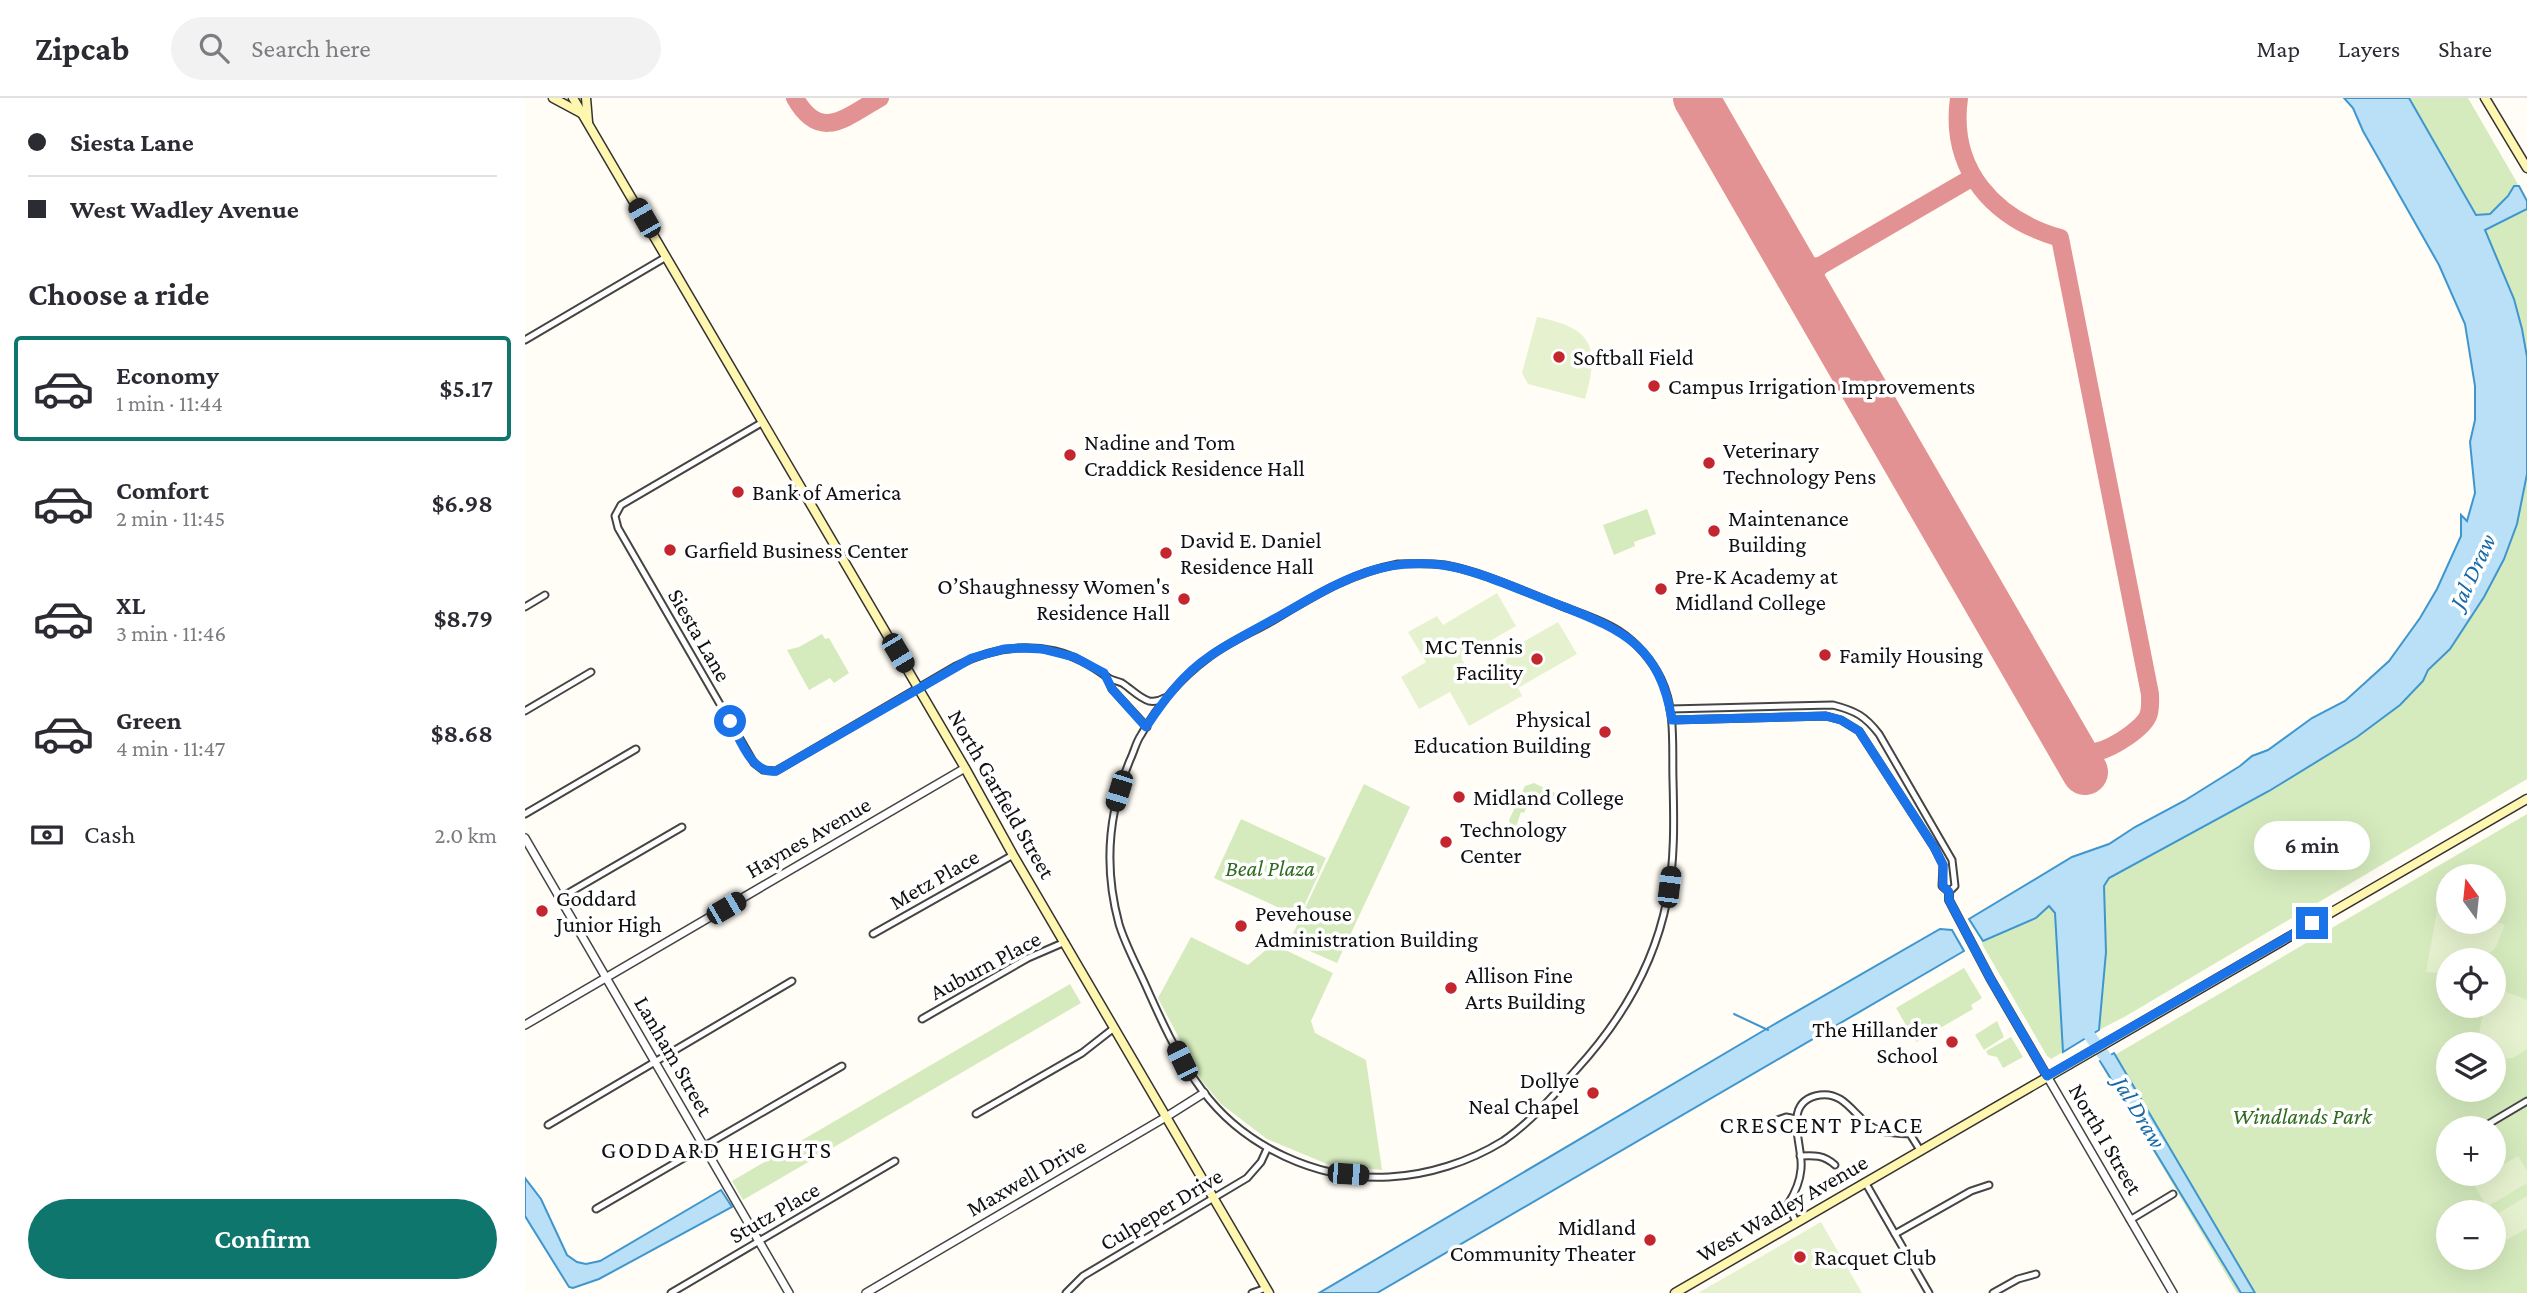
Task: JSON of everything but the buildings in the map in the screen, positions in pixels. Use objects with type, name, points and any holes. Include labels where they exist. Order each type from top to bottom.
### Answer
[{"type":"main road","points":[[553,98],[582,113]]},
{"type":"main road","name":"North Garfield Street","points":[[573,98],[1268,1290]]},
{"type":"main road","points":[[586,98],[589,125]]},
{"type":"main road","points":[[2485,98],[2527,168]]},
{"type":"main road","name":"West Wadley Avenue","points":[[1675,1293],[2527,799]]},
{"type":"street","points":[[525,340],[666,257]]},
{"type":"street","name":"Siesta Lane","points":[[763,422],[621,505],[615,518],[618,528],[757,766],[767,772],[776,771],[972,658],[1013,648],[1042,649],[1074,657],[1104,673],[1112,689],[1146,727]]},
{"type":"street","points":[[1398,564],[1442,565],[1485,578],[1614,628],[1640,647],[1660,676],[1672,720],[1673,808],[1668,899],[1647,967],[1627,1006],[1590,1056],[1534,1116],[1509,1137],[1465,1160],[1433,1170],[1388,1177],[1348,1174],[1312,1167],[1268,1149],[1230,1121],[1204,1093],[1182,1061],[1120,927],[1112,887],[1110,836],[1115,806],[1138,738],[1146,727],[1168,696],[1210,656],[1348,577],[1375,568],[1398,564]]},
{"type":"street","points":[[525,607],[545,595]]},
{"type":"street","points":[[525,711],[591,672]]},
{"type":"street","name":"Siesta Lane","points":[[1107,677],[1119,681],[1147,701],[1159,701],[1168,696]]},
{"type":"street","points":[[1670,709],[1833,705],[1850,709],[1868,719],[1952,860],[1955,886],[1949,892],[1943,886],[1943,865],[1934,847],[1859,731],[1841,720],[1826,716],[1672,720]]},
{"type":"street","points":[[525,814],[636,749]]},
{"type":"street","name":"Haynes Avenue","points":[[525,1025],[965,768]]},
{"type":"street","points":[[1897,788],[1907,782]]},
{"type":"street","points":[[560,898],[682,827]]},
{"type":"street","name":"Lanham Street","points":[[525,838],[789,1293]]},
{"type":"street","name":"Metz Place","points":[[873,934],[1013,855]]},
{"type":"street","name":"North I Street","points":[[1949,892],[1949,900],[1990,978],[2173,1293]]},
{"type":"street","name":"Auburn Place","points":[[922,1019],[1028,958],[1065,942]]},
{"type":"street","points":[[548,1125],[792,981]]},
{"type":"street","points":[[976,1114],[1082,1053],[1114,1028]]},
{"type":"street","points":[[596,1209],[842,1066]]},
{"type":"street","name":"Maxwell Drive","points":[[866,1293],[1204,1093]]},
{"type":"street","points":[[1796,1222],[1788,1204],[1798,1188],[1802,1167],[1796,1119],[1802,1105],[1814,1096],[1826,1095],[1846,1102],[1861,1121],[1879,1131],[1910,1134],[1920,1150]]},
{"type":"street","points":[[2502,1116],[2527,1101]]},
{"type":"street","points":[[1769,1123],[1786,1117],[1796,1119]]},
{"type":"street","name":"Culpeper Drive","points":[[1066,1293],[1083,1276],[1247,1178],[1268,1149]]},
{"type":"street","points":[[1800,1156],[1828,1158],[1835,1165]]},
{"type":"street","name":"Stutz Place","points":[[671,1293],[895,1161]]},
{"type":"street","points":[[1865,1182],[1929,1293]]},
{"type":"street","points":[[1895,1234],[1971,1191],[1989,1185]]},
{"type":"street","points":[[2130,1220],[2173,1194]]},
{"type":"street","points":[[1993,1293],[2018,1279],[2036,1274]]},
{"type":"street","points":[[1252,1293],[1268,1290]]},
{"type":"green space","points":[[2409,98],[2468,98],[2519,186],[2514,186],[2490,214],[2476,215]]},
{"type":"green space","points":[[2527,209],[2527,357],[2514,299],[2485,230]]},
{"type":"green space","name":"Softball Field","points":[[1537,317],[1570,327],[1588,343],[1592,366],[1585,399],[1528,384],[1522,373]]},
{"type":"green space","points":[[2527,474],[2527,779],[2099,1030],[2106,952],[2104,886],[2109,878],[2269,791],[2357,737],[2400,705],[2423,681],[2428,670],[2450,649],[2484,597],[2504,559],[2517,524]]},
{"type":"green space","points":[[1647,509],[1656,534],[1634,542],[1635,546],[1614,555],[1603,525]]},
{"type":"green space","name":"MC Tennis Facility","points":[[1497,593],[1516,626],[1461,658],[1474,679],[1507,660],[1504,653],[1558,622],[1577,654],[1518,688],[1522,696],[1469,726],[1450,692],[1419,709],[1401,677],[1426,662],[1408,632],[1437,616],[1443,625]]},
{"type":"green space","points":[[822,634],[825,639],[829,638],[849,673],[834,683],[830,678],[809,690],[787,650],[799,647]]},
{"type":"green space","points":[[1534,783],[1555,793],[1550,804],[1547,803],[1548,798],[1537,794],[1535,797],[1531,796],[1524,813],[1521,812],[1515,830],[1509,820],[1525,786]]},
{"type":"green space","points":[[1364,784],[1410,807],[1337,963],[1289,942]]},
{"type":"green space","name":"Windlands Park","points":[[2527,814],[2527,1293],[2237,1293],[2101,1063],[2436,867],[2436,934],[2506,934],[2506,864],[2441,864]]},
{"type":"green space","name":"Beal Plaza","points":[[1241,819],[1326,858],[1299,917],[1214,878]]},
{"type":"green space","points":[[2049,905],[2055,913],[2063,1052],[2051,1059],[1982,944],[1983,941],[2036,918]]},
{"type":"green space","points":[[2436,917],[2436,934],[2501,934],[2495,948],[2436,948],[2436,973],[2426,972]]},
{"type":"green space","points":[[1191,937],[1248,965],[1273,944],[1333,973],[1311,1021],[1315,1033],[1366,1060],[1382,1170],[1327,1164],[1267,1139],[1221,1104],[1201,1080],[1158,998]]},
{"type":"green space","points":[[1964,968],[1982,998],[1971,1005],[1973,1009],[1916,1042],[1896,1008]]},
{"type":"green space","points":[[1070,984],[1081,1003],[743,1200],[732,1181]]},
{"type":"green space","points":[[2506,992],[2527,1000],[2527,1049],[2513,1058],[2506,1058],[2506,1032],[2479,1032],[2482,1018],[2506,1018]]},
{"type":"green space","points":[[1997,1021],[2004,1037],[1984,1050],[1975,1035]]},
{"type":"green space","points":[[2011,1037],[2023,1057],[2003,1068],[1997,1057],[1988,1055],[1986,1051]]},
{"type":"green space","points":[[2518,1156],[2527,1171],[2527,1183],[2499,1200],[2483,1200],[2475,1186],[2506,1186],[2506,1163]]},
{"type":"green space","points":[[2527,1196],[2527,1228],[2507,1240],[2506,1238],[2506,1209]]},
{"type":"green space","name":"Racquet Club","points":[[1821,1222],[1862,1293],[1698,1293]]},
{"type":"water","points":[[2344,98],[2409,98],[2476,215],[2490,214],[2514,186],[2519,186],[2527,201],[2527,209],[2485,230],[2514,299],[2527,357],[2527,474],[2517,524],[2504,559],[2484,597],[2450,649],[2428,670],[2423,681],[2400,705],[2357,737],[2269,791],[2109,878],[2104,886],[2106,952],[2099,1030],[2063,1052],[2055,913],[2049,906],[2036,918],[1983,941],[1969,919],[2072,857],[2109,844],[2184,801],[2252,756],[2268,750],[2312,718],[2345,701],[2389,661],[2420,618],[2437,589],[2461,536],[2461,515],[2467,521],[2475,493],[2470,442],[2475,420],[2475,386],[2465,324],[2439,265],[2363,131],[2353,108]]},
{"type":"water","points":[[1940,929],[1952,930],[1964,951],[1377,1293],[1319,1293],[1773,1025]]},
{"type":"water","points":[[2114,1053],[2255,1293],[2241,1293],[2100,1061]]},
{"type":"water","points":[[525,1178],[541,1199],[567,1255],[586,1264],[600,1261],[721,1190],[732,1207],[599,1279],[573,1288],[569,1287],[525,1216]]},
{"type":"waterway","points":[[1734,1014],[1768,1030]]},
{"type":"waterway","name":"Jal Draw","points":[[2087,1021],[2087,1032],[2115,1070]]},
{"type":"taxiway","points":[[795,98],[804,112],[814,120],[824,123],[845,118],[880,98]]},
{"type":"taxiway","points":[[1959,98],[1961,148],[1969,169],[1981,188],[2015,218],[2060,238],[2150,694],[2150,711],[2144,722],[2112,746],[2088,752],[2065,737]]},
{"type":"taxiway","points":[[1810,296],[1810,279],[1820,266],[1973,177]]},
{"type":"taxiway","points":[[1788,257],[1803,268],[1820,266]]},
{"type":"runway","points":[[1696,98],[2085,772]]},
{"type":"place","name":"Softball Field","points":[[1559,357]]},
{"type":"place","name":"Campus Irrigation Improvements","points":[[1654,386]]},
{"type":"place","name":"Nadine and Tom Craddick Residence Hall","points":[[1070,455]]},
{"type":"place","name":"Veterinary Technology Pens","points":[[1709,463]]},
{"type":"place","name":"Bank of America","points":[[738,492]]},
{"type":"place","name":"Maintenance Building","points":[[1714,531]]},
{"type":"place","name":"Garfield Business Center","points":[[670,550]]},
{"type":"place","name":"David E. Daniel Residence Hall","points":[[1166,553]]},
{"type":"place","name":"Pre-K Academy at Midland College","points":[[1661,589]]},
{"type":"place","name":"O’Shaughnessy Women's Residence Hall","points":[[1184,599]]},
{"type":"place","name":"Family Housing","points":[[1825,655]]},
{"type":"place","name":"MC Tennis Facility","points":[[1537,659]]},
{"type":"place","name":"Physical Education Building","points":[[1605,732]]},
{"type":"place","name":"Midland College","points":[[1459,797]]},
{"type":"place","name":"Technology Center","points":[[1446,842]]},
{"type":"place","name":"Goddard Junior High","points":[[542,911]]},
{"type":"place","name":"Pevehouse Administration Building","points":[[1241,926]]},
{"type":"place","name":"Allison Fine Arts Building","points":[[1451,988]]},
{"type":"place","name":"The Hillander School","points":[[1952,1042]]},
{"type":"place","name":"Dollye Neal Chapel","points":[[1593,1093]]},
{"type":"place","name":"Midland Community Theater","points":[[1650,1240]]},
{"type":"place","name":"Racquet Club","points":[[1800,1257]]},
{"type":"district","name":"CRESCENT PLACE","points":[[1822,1124]]},
{"type":"district","name":"GODDARD HEIGHTS","points":[[717,1149]]},
{"type":"route","points":[[730,721],[754,763],[767,772],[776,771],[972,658],[1004,649],[1032,648],[1074,657],[1104,673],[1112,689],[1140,717],[1146,727],[1177,685],[1210,656],[1348,577],[1398,564],[1442,565],[1461,569],[1550,602],[1623,633],[1640,647],[1660,676],[1672,720],[1826,716],[1841,720],[1859,731],[1934,847],[1943,865],[1943,886],[1949,892],[1949,900],[1990,978],[2047,1076],[2312,923]]}]
